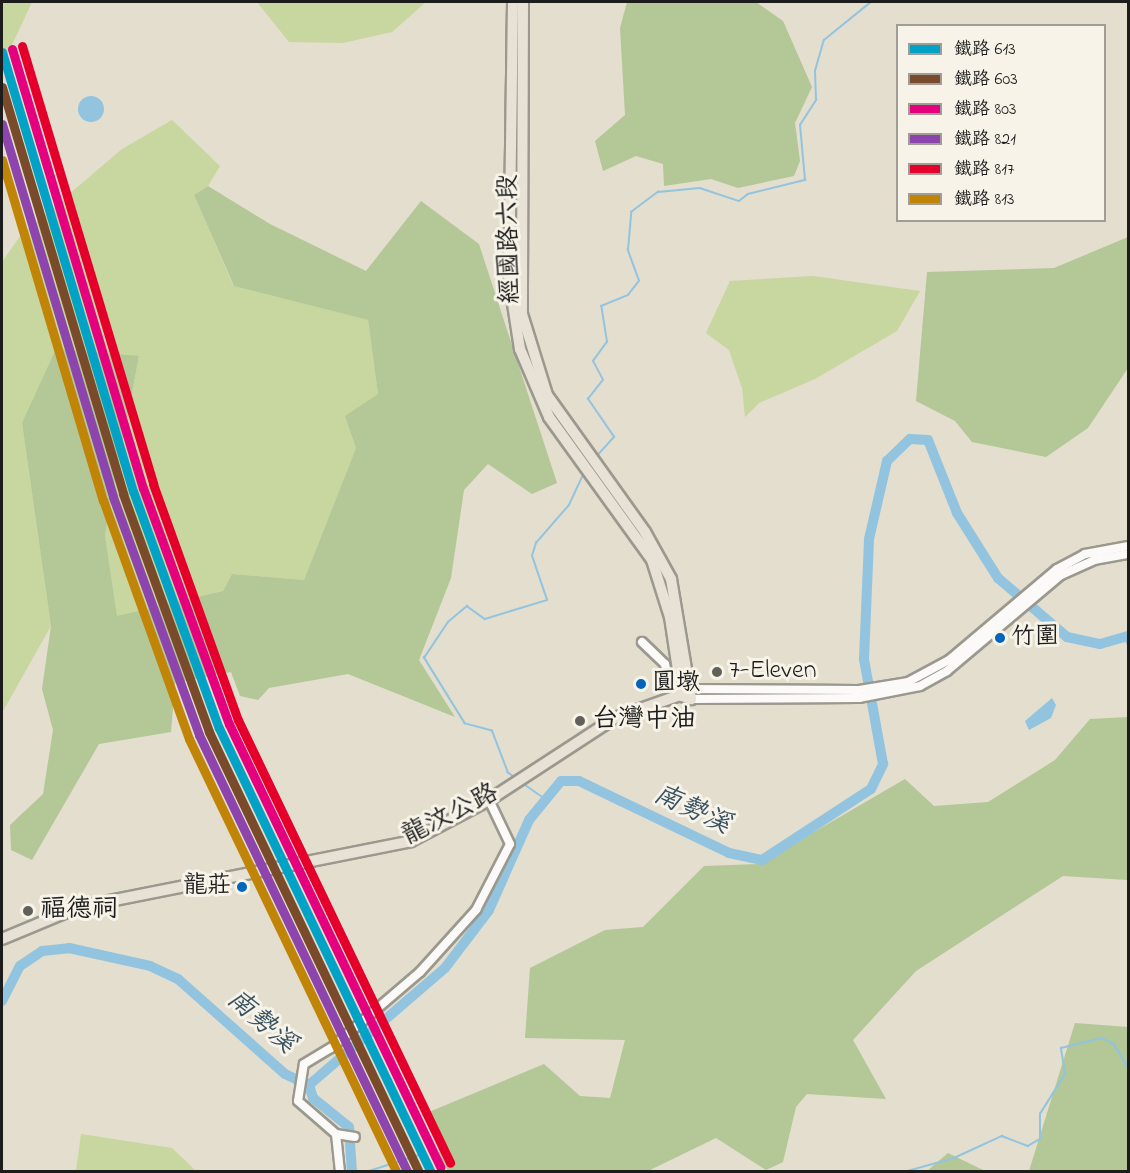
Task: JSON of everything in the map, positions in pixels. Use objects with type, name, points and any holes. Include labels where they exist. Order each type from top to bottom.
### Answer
[{"type":"main road","name":"經國路六段","points":[[513,2],[509,278],[513,314],[530,379],[578,461],[591,469]]},
{"type":"main road","name":"經國路六段","points":[[523,2],[518,252],[522,314],[547,395],[584,451],[591,469]]},
{"type":"main road","points":[[591,469],[645,532],[671,579],[688,695]]},
{"type":"main road","name":"龍汶公路","points":[[2,939],[79,907],[411,842],[489,800],[615,717],[688,695]]},
{"type":"street","points":[[642,642],[665,664],[670,684],[688,695],[885,692],[929,673],[1008,613],[1071,561],[1128,546]]},
{"type":"street","points":[[1110,552],[1128,554]]},
{"type":"street","points":[[355,1137],[336,1134],[300,1102],[306,1066],[331,1048],[448,946],[476,910],[510,844],[489,800]]},
{"type":"street","points":[[336,1134],[339,1172]]},
{"type":"green space","points":[[2,2],[32,2],[2,66]]},
{"type":"green space","points":[[257,2],[426,2],[392,32],[343,43],[289,42]]},
{"type":"green space","points":[[627,2],[756,2],[783,21],[812,87],[795,123],[800,161],[794,176],[738,188],[711,179],[664,186],[663,164],[636,156],[603,171],[595,141],[625,115],[620,28]]},
{"type":"green space","points":[[172,120],[220,166],[208,186],[194,195],[233,285],[368,320],[378,394],[346,416],[356,448],[304,580],[232,574],[223,591],[117,617],[105,535],[139,356],[22,423],[51,626],[2,713],[2,262],[21,235],[122,149]]},
{"type":"green space","points":[[208,186],[270,224],[366,271],[421,201],[479,244],[557,483],[532,494],[488,464],[464,490],[451,578],[419,660],[455,717],[348,674],[269,688],[258,700],[240,696],[231,672],[175,683],[171,732],[99,744],[32,860],[11,850],[10,825],[43,794],[53,730],[42,689],[51,626],[22,423],[56,349],[139,356],[105,535],[117,616],[223,591],[232,574],[304,580],[356,448],[345,416],[378,394],[368,320],[234,286],[194,195]]},
{"type":"green space","points":[[1128,237],[1128,368],[1088,428],[1046,457],[972,442],[955,421],[916,401],[927,272],[1054,268]]},
{"type":"green space","points":[[813,276],[920,291],[897,331],[815,379],[759,403],[745,417],[742,388],[729,350],[706,333],[730,281]]},
{"type":"green space","points":[[1128,717],[1128,880],[1063,876],[916,971],[853,1040],[886,1099],[807,1094],[796,1107],[783,1162],[766,1170],[716,1138],[648,1171],[449,1172],[442,1163],[429,1112],[544,1064],[580,1096],[610,1098],[625,1040],[525,1038],[530,968],[605,930],[643,927],[704,866],[759,864],[905,779],[934,806],[988,802],[1055,760],[1090,719]]},
{"type":"green space","points":[[1075,1023],[1128,1027],[1128,1171],[1029,1171]]},
{"type":"green space","points":[[81,1134],[172,1148],[196,1171],[76,1171]]},
{"type":"green space","points":[[948,1153],[985,1171],[927,1171]]},
{"type":"water","points":[[91,96],[100,100],[104,109],[100,118],[91,122],[82,118],[78,109],[82,100]]},
{"type":"water","points":[[1052,698],[1056,705],[1051,718],[1029,730],[1025,721]]},
{"type":"waterway","points":[[596,457],[614,437],[588,399],[603,380],[593,361],[607,342],[601,306],[628,295],[639,281],[628,250],[631,212],[658,192],[700,188],[739,201],[748,194],[805,180],[800,125],[816,100],[815,71],[824,40],[871,2]]},
{"type":"waterway","name":"南勢溪","points":[[2,1001],[20,966],[42,951],[69,948],[150,966],[178,979],[285,1074],[309,1085],[445,968],[489,910],[529,820],[561,781],[579,781],[729,853],[762,860],[871,789],[883,764],[864,659],[869,539],[887,461],[910,439],[928,440],[957,513],[998,578],[1067,637],[1100,644],[1128,636]]},
{"type":"waterway","points":[[515,778],[508,773],[492,731],[465,724],[424,658],[448,622],[467,606],[485,619],[547,600],[532,556],[536,543],[569,505],[584,473]]},
{"type":"waterway","name":"南勢溪","points":[[1124,637],[1128,644]]},
{"type":"waterway","points":[[524,784],[544,798]]},
{"type":"waterway","points":[[904,1172],[954,1158],[1002,1136],[1028,1146],[1040,1139],[1040,1114],[1065,1074],[1061,1048],[1102,1038],[1114,1044],[1128,1067]]},
{"type":"waterway","points":[[309,1085],[313,1098],[349,1127],[352,1172]]},
{"type":"waterway","points":[[366,1172],[419,1155],[433,1172]]},
{"type":"rail line","name":"817","points":[[22,46],[153,484],[238,720],[450,1163]]},
{"type":"rail line","name":"803","points":[[12,49],[143,488],[229,724],[440,1167]]},
{"type":"rail line","name":"613","points":[[2,52],[133,491],[219,728],[431,1172]]},
{"type":"rail line","name":"603","points":[[2,87],[123,494],[209,732],[419,1172]]},
{"type":"rail line","name":"821","points":[[2,124],[113,497],[199,735],[407,1172]]},
{"type":"rail line","name":"813","points":[[2,160],[103,500],[189,739],[396,1172]]},
{"type":"place","name":"竹圍","points":[[1000,638]]},
{"type":"place","name":"7-Eleven","points":[[717,672]]},
{"type":"place","name":"圓墩","points":[[641,684]]},
{"type":"place","name":"台灣中油","points":[[580,721]]},
{"type":"place","name":"龍莊","points":[[242,887]]},
{"type":"place","name":"福德祠","points":[[28,911]]}]
